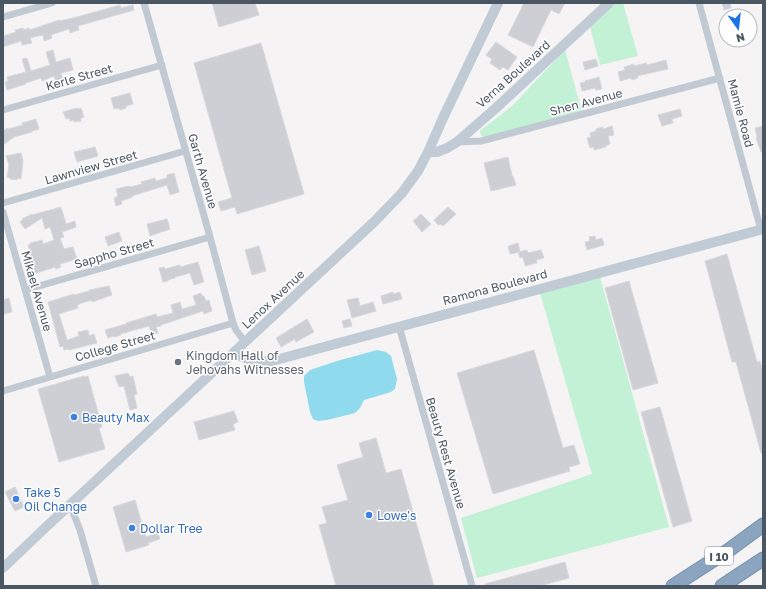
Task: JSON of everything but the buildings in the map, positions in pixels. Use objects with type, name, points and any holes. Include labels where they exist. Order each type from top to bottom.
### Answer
[{"type":"highway","name":"I 10","points":[[673,586],[729,550],[763,525]]},
{"type":"highway","name":"I 10","points":[[722,586],[763,559]]},
{"type":"street","points":[[3,17],[52,3]]},
{"type":"street","name":"Garth Avenue","points":[[144,3],[233,323],[236,330],[245,342]]},
{"type":"street","name":"Lenox Avenue","points":[[3,568],[385,212],[402,193],[418,171],[428,152],[498,3]]},
{"type":"street","name":"Verna Boulevard","points":[[428,152],[437,152],[457,142],[496,108],[609,3]]},
{"type":"street","name":"Mamie Road","points":[[699,3],[762,229]]},
{"type":"street","name":"Kerle Street","points":[[3,110],[162,65]]},
{"type":"street","name":"Shen Avenue","points":[[457,142],[482,141],[720,78]]},
{"type":"street","name":"Lawnview Street","points":[[3,203],[186,151]]},
{"type":"street","name":"Mikael Avenue","points":[[3,212],[50,377]]},
{"type":"street","name":"Ramona Boulevard","points":[[234,353],[254,362],[272,361],[762,229]]},
{"type":"street","name":"Sappho Street","points":[[25,290],[210,237]]},
{"type":"street","name":"College Street","points":[[3,390],[233,323]]},
{"type":"street","name":"Beauty Rest Avenue","points":[[399,326],[472,586]]},
{"type":"street","points":[[70,505],[80,530],[96,586]]},
{"type":"green space","points":[[615,3],[623,3],[638,56],[600,65],[590,27]]},
{"type":"green space","points":[[565,50],[582,112],[484,137],[481,135],[480,131],[512,106]]},
{"type":"green space","points":[[600,277],[669,527],[477,578],[461,518],[592,474],[540,293]]},
{"type":"water","points":[[377,350],[386,352],[391,356],[397,379],[395,389],[391,392],[364,400],[360,408],[355,413],[327,420],[318,421],[313,419],[310,412],[304,376],[310,370]]},
{"type":"place","name":"Kingdom Hall of Jehovahs Witnesses","points":[[178,362]]},
{"type":"place","name":"Beauty Max","points":[[74,417]]},
{"type":"place","name":"Take 5 Oil Change","points":[[16,499]]},
{"type":"place","name":"Lowe's","points":[[369,515]]},
{"type":"place","name":"Dollar Tree","points":[[132,528]]}]
